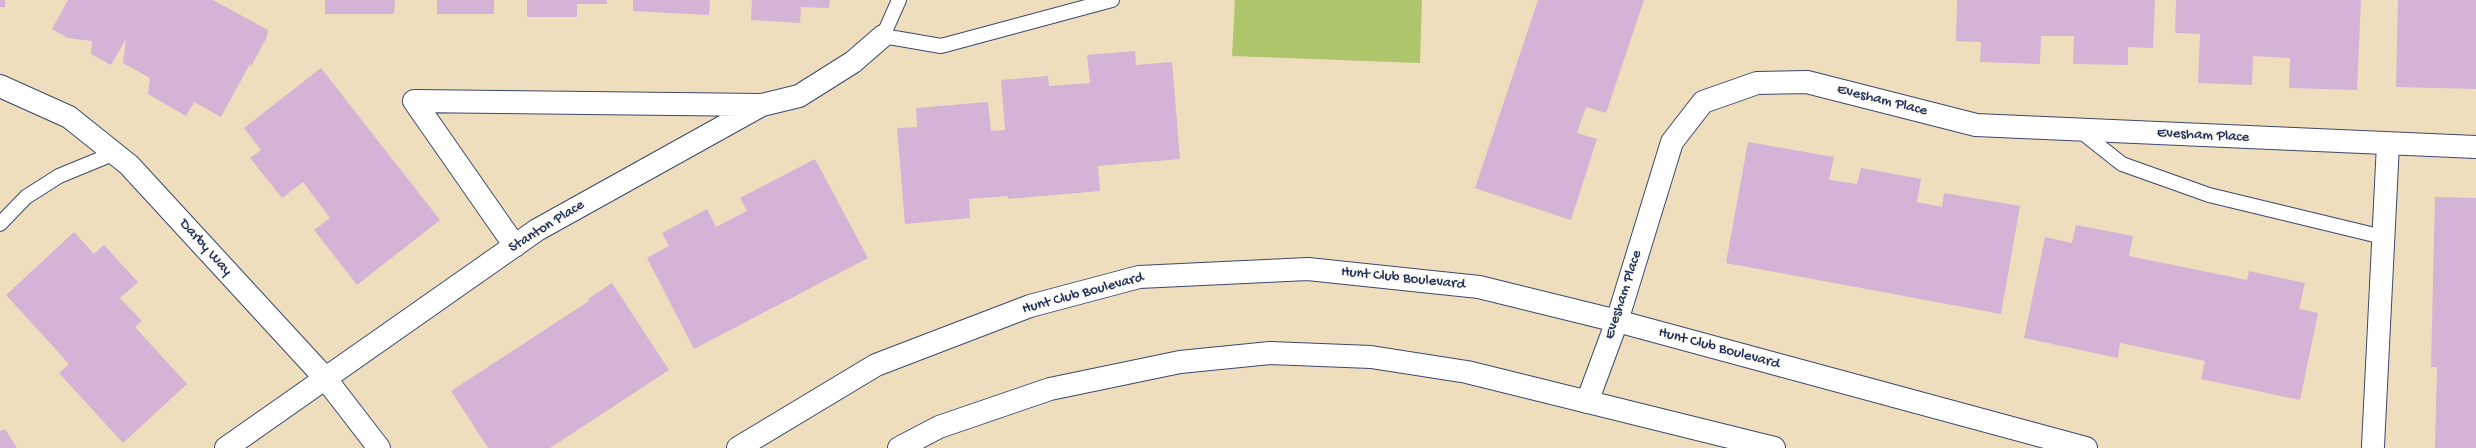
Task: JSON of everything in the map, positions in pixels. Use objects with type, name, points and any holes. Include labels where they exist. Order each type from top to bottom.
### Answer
[{"type":"street","name":"Stanton Place","points":[[226,448],[537,230],[762,105],[799,96],[853,62],[883,36]]},
{"type":"street","name":"Evesham Place","points":[[1587,402],[1617,321],[1672,142],[1703,102],[1756,83],[1807,82],[1976,125],[2476,147]]},
{"type":"street","name":"Darby Way","points":[[0,86],[68,117],[130,165],[325,378],[379,448]]},
{"type":"street","points":[[515,246],[414,102],[762,105]]},
{"type":"street","points":[[2373,446],[2388,144]]},
{"type":"street","name":"Hunt Club Boulevard","points":[[738,448],[876,365],[1030,306],[1139,277],[1308,269],[1479,287],[1617,321],[2086,448]]},
{"type":"street","points":[[899,448],[939,427],[1050,389],[1180,362],[1270,353],[1370,357],[1467,372],[1774,448]]},
{"type":"lane","points":[[899,0],[883,36],[941,46],[1112,0]]},
{"type":"lane","points":[[2079,130],[2122,164],[2129,167],[2209,195],[2383,237]]},
{"type":"lane","points":[[0,224],[26,197],[59,176],[114,153]]},
{"type":"green space","points":[[1235,0],[1422,0],[1420,63],[1232,56]]},
{"type":"building","points":[[0,0],[5,0],[5,7],[0,7]]},
{"type":"building","points":[[68,0],[213,0],[268,30],[267,37],[250,68],[251,62],[221,117],[194,102],[186,116],[148,94],[150,78],[123,63],[126,39],[111,65],[91,54],[92,41],[68,38],[52,29]]},
{"type":"building","points":[[325,0],[395,0],[394,14],[325,14]]},
{"type":"building","points":[[437,0],[494,0],[494,14],[437,14]]},
{"type":"building","points":[[527,0],[607,0],[607,4],[577,4],[577,17],[527,17]]},
{"type":"building","points":[[633,0],[710,0],[709,15],[633,11]]},
{"type":"building","points":[[752,0],[830,0],[829,8],[801,7],[800,23],[751,20]]},
{"type":"building","points":[[1538,0],[1644,0],[1606,113],[1586,107],[1577,133],[1597,139],[1571,220],[1475,188]]},
{"type":"building","points":[[1957,0],[2155,0],[2153,48],[2128,47],[2128,65],[2073,64],[2074,36],[2041,36],[2040,64],[1980,62],[1981,42],[1956,41]]},
{"type":"building","points":[[2176,0],[2361,0],[2357,90],[2289,88],[2290,58],[2253,56],[2252,85],[2198,83],[2200,34],[2175,33]]},
{"type":"building","points":[[2398,0],[2476,0],[2476,89],[2396,87]]},
{"type":"building","points":[[1135,51],[1136,65],[1172,62],[1180,159],[1098,166],[1100,191],[1008,199],[1008,196],[969,199],[970,218],[905,224],[897,128],[917,127],[916,108],[988,102],[991,131],[1005,130],[1001,80],[1048,76],[1049,86],[1090,83],[1087,55]]},
{"type":"building","points":[[321,68],[440,220],[357,285],[314,230],[330,218],[303,182],[282,198],[250,158],[261,150],[244,128]]},
{"type":"building","points":[[1748,142],[1834,157],[1829,180],[1857,184],[1861,168],[1921,179],[1917,202],[1942,207],[1944,193],[2020,206],[2001,314],[1726,263]]},
{"type":"building","points":[[815,159],[868,258],[694,349],[647,258],[669,246],[662,233],[707,209],[716,227],[747,211],[740,198]]},
{"type":"building","points":[[2435,197],[2476,198],[2476,448],[2435,448],[2437,367],[2431,367]]},
{"type":"building","points":[[2076,225],[2133,236],[2129,256],[2247,280],[2249,271],[2305,283],[2299,309],[2318,313],[2300,400],[2201,379],[2205,361],[2120,343],[2118,358],[2024,338],[2045,237],[2072,243]]},
{"type":"building","points":[[74,232],[94,254],[104,245],[138,282],[120,298],[142,321],[135,327],[187,384],[123,443],[59,373],[69,364],[6,295]]},
{"type":"building","points":[[612,283],[669,370],[550,448],[488,448],[451,391],[589,301],[588,299]]},
{"type":"building","points":[[5,429],[17,448],[0,448],[0,431]]}]
